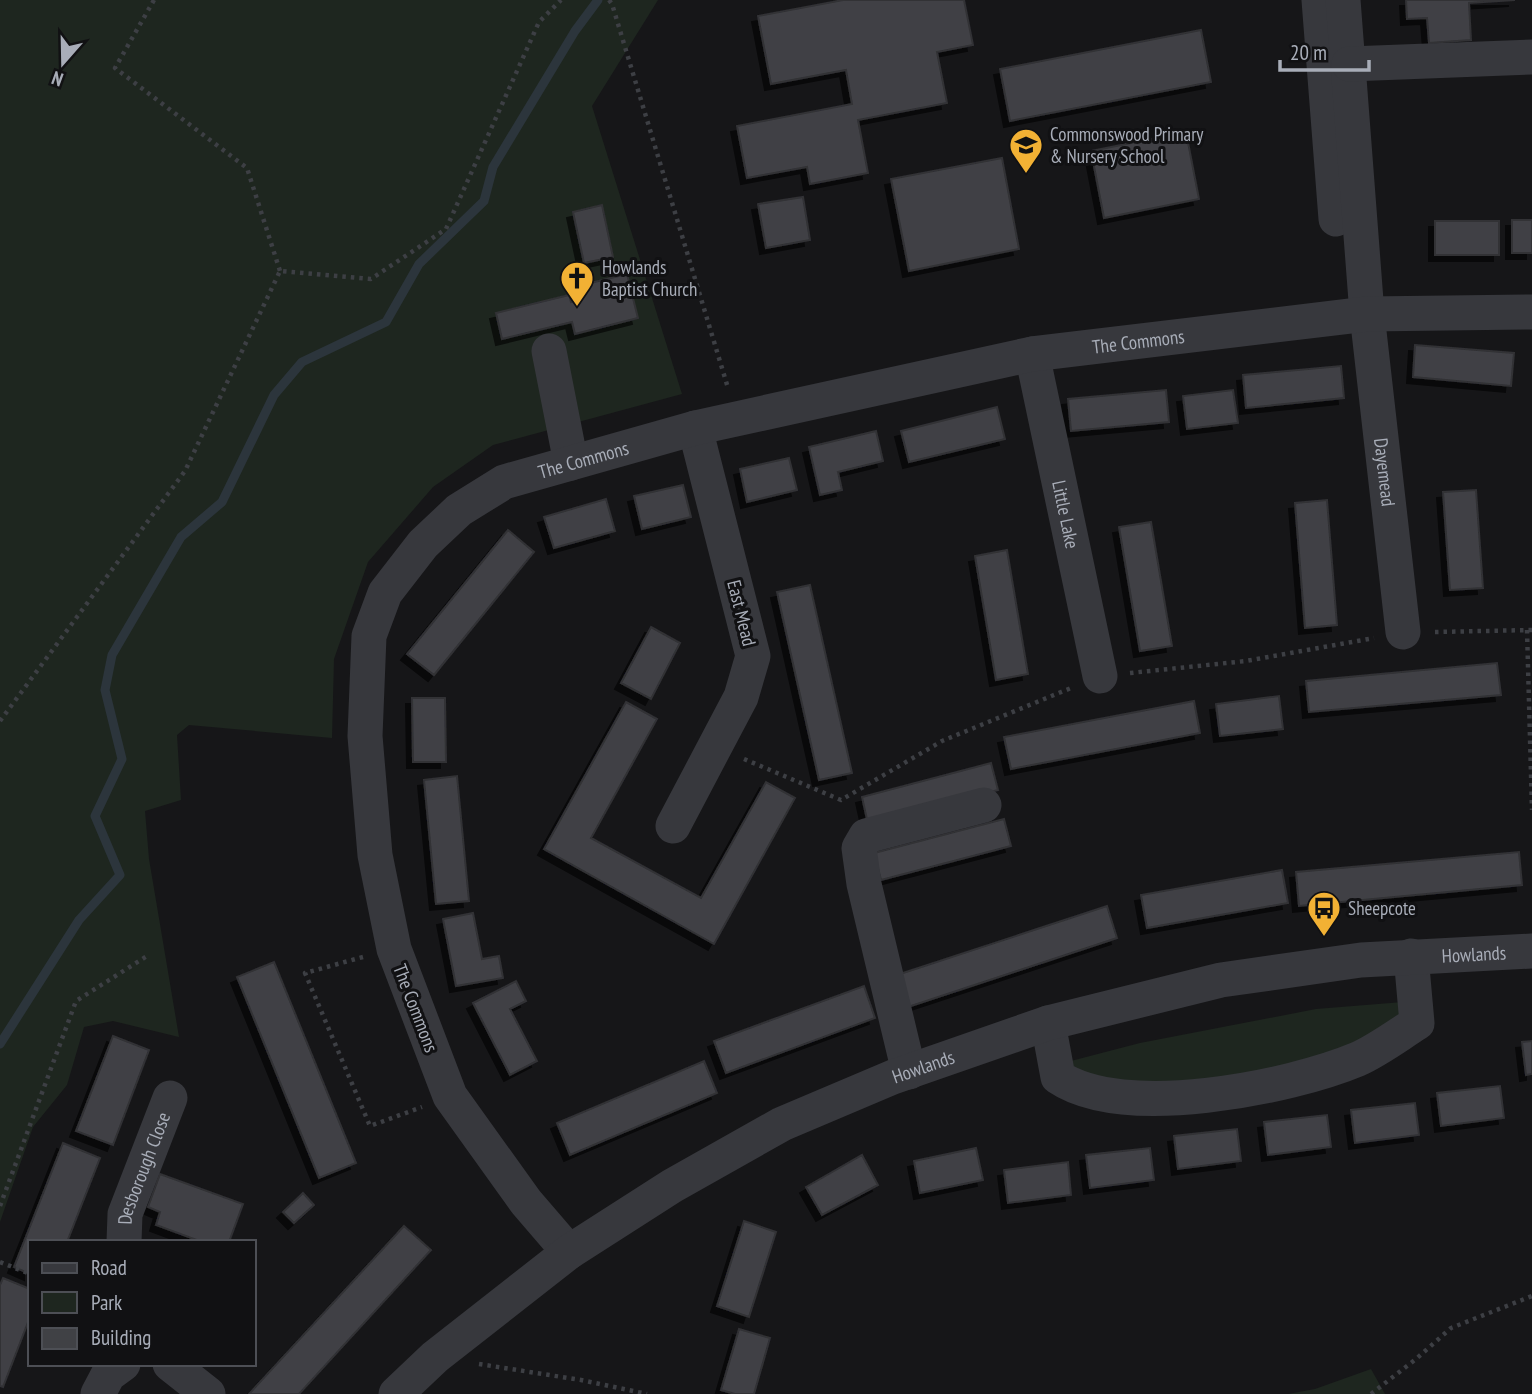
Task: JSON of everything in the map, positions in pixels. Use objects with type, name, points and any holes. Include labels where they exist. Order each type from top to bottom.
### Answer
[{"type":"street","points":[[1318,0],[1355,315]]},
{"type":"street","points":[[1343,0],[1349,64],[1355,315]]},
{"type":"street","points":[[1349,64],[1532,57]]},
{"type":"street","name":"The Commons","points":[[569,1252],[526,1202],[450,1096],[394,949],[375,855],[365,736],[369,636],[386,593],[423,544],[459,510],[504,482],[695,428],[1032,354],[1355,315],[1532,312]]},
{"type":"street","name":"Dayemead","points":[[1355,315],[1403,632]]},
{"type":"street","points":[[549,351],[571,463]]},
{"type":"street","name":"Little Lake","points":[[1032,354],[1100,676]]},
{"type":"street","name":"East Mead","points":[[673,826],[741,697],[753,656],[695,428]]},
{"type":"street","points":[[909,1072],[864,884],[859,848],[866,836],[984,805]]},
{"type":"street","name":"Howlands","points":[[396,1394],[435,1357],[569,1252],[672,1186],[782,1124],[909,1072],[1048,1023],[1221,980],[1362,960],[1532,951]]},
{"type":"street","points":[[1048,1023],[1058,1077],[1071,1086],[1122,1097],[1191,1098],[1285,1082],[1359,1059],[1417,1023],[1411,956]]},
{"type":"street","name":"Desborough Close","points":[[124,1240],[125,1214],[170,1098]]},
{"type":"street","points":[[98,1394],[108,1375],[120,1366]]},
{"type":"street","points":[[173,1366],[208,1394]]},
{"type":"path","points":[[0,721],[185,471],[279,271],[247,168],[115,68],[154,0]]},
{"type":"path","points":[[279,271],[371,279],[446,229],[539,22],[561,0]]},
{"type":"path","points":[[609,0],[737,419]]},
{"type":"path","points":[[1527,630],[1532,810]]},
{"type":"path","points":[[394,949],[305,973],[370,1126],[450,1096]]},
{"type":"path","points":[[0,1206],[76,1001],[147,956]]},
{"type":"path","points":[[0,1262],[28,1273]]},
{"type":"path","points":[[1371,1394],[1451,1328],[1532,1296]]},
{"type":"path","points":[[435,1357],[580,1380],[647,1394]]},
{"type":"green space","points":[[0,0],[658,0],[592,106],[682,394],[493,445],[433,487],[368,562],[334,659],[332,738],[189,725],[177,735],[181,800],[145,811],[149,859],[179,1037],[113,1021],[84,1027],[67,1085],[33,1127],[0,1222]]},
{"type":"green space","points":[[1403,1002],[1403,1021],[1352,1049],[1282,1071],[1125,1087],[1074,1073],[1067,1062],[1140,1043],[1316,1009]]},
{"type":"green space","points":[[1371,1369],[1385,1394],[1288,1394],[1315,1389]]},
{"type":"building","points":[[843,0],[964,0],[973,45],[937,52],[947,103],[858,120],[868,173],[810,184],[807,167],[747,178],[737,126],[852,104],[846,70],[771,84],[758,16]]},
{"type":"building","points":[[1406,0],[1515,0],[1469,3],[1471,40],[1429,43],[1427,18],[1407,19]]},
{"type":"building","points":[[1201,30],[1211,82],[1010,121],[1000,69]]},
{"type":"building","points":[[1186,132],[1199,199],[1104,218],[1091,151]]},
{"type":"building","points":[[1002,158],[1019,249],[909,271],[891,179]]},
{"type":"building","points":[[803,197],[810,240],[766,248],[758,204]]},
{"type":"building","points":[[602,205],[613,257],[584,263],[573,212]]},
{"type":"building","points":[[1512,220],[1532,220],[1532,253],[1512,253]]},
{"type":"building","points":[[1435,221],[1499,221],[1499,255],[1435,255]]},
{"type":"building","name":"Howlands Baptist Church","points":[[627,274],[638,318],[575,334],[572,322],[502,339],[496,313],[569,295],[571,302],[577,300],[574,287]]},
{"type":"building","points":[[1415,345],[1514,353],[1511,386],[1413,377]]},
{"type":"building","points":[[1341,366],[1344,398],[1246,408],[1243,375]]},
{"type":"building","points":[[1166,390],[1169,422],[1071,431],[1068,399]]},
{"type":"building","points":[[1233,390],[1238,423],[1187,429],[1183,396]]},
{"type":"building","points":[[997,407],[1005,439],[909,462],[901,431]]},
{"type":"building","points":[[876,431],[883,461],[838,472],[842,490],[820,495],[809,447]]},
{"type":"building","points":[[789,458],[797,490],[747,502],[740,469]]},
{"type":"building","points":[[683,485],[691,517],[642,529],[634,496]]},
{"type":"building","points":[[1476,490],[1483,588],[1450,590],[1443,492]]},
{"type":"building","points":[[606,499],[615,531],[554,548],[544,517]]},
{"type":"building","points":[[1327,500],[1337,625],[1305,628],[1295,503]]},
{"type":"building","points":[[1151,522],[1172,646],[1140,651],[1119,527]]},
{"type":"building","points":[[508,530],[534,552],[434,675],[407,654]]},
{"type":"building","points":[[1007,550],[1028,674],[996,680],[975,556]]},
{"type":"building","points":[[810,585],[852,773],[819,780],[777,592]]},
{"type":"building","points":[[651,627],[680,643],[651,699],[621,683]]},
{"type":"building","points":[[1497,663],[1501,695],[1309,712],[1306,681]]},
{"type":"building","points":[[1279,696],[1283,729],[1220,736],[1216,704]]},
{"type":"building","points":[[412,698],[445,698],[446,762],[413,762]]},
{"type":"building","points":[[1194,701],[1200,733],[1011,769],[1004,737]]},
{"type":"building","points":[[626,702],[657,719],[591,838],[701,898],[766,782],[795,798],[714,944],[544,849]]},
{"type":"building","points":[[991,763],[998,790],[868,824],[862,797]]},
{"type":"building","points":[[457,776],[469,901],[436,904],[424,780]]},
{"type":"building","points":[[1004,819],[1011,846],[881,880],[874,853]]},
{"type":"building","points":[[1519,852],[1522,885],[1299,906],[1296,872]]},
{"type":"building","points":[[1282,870],[1288,903],[1147,928],[1141,895]]},
{"type":"building","points":[[1107,906],[1117,938],[905,1008],[894,976]]},
{"type":"building","points":[[473,913],[482,959],[499,956],[503,978],[456,986],[443,919]]},
{"type":"building","points":[[274,962],[356,1163],[319,1178],[237,977]]},
{"type":"building","points":[[516,981],[526,1001],[510,1009],[537,1061],[510,1075],[473,1003]]},
{"type":"building","points":[[864,986],[875,1018],[726,1073],[714,1041]]},
{"type":"building","points":[[113,1036],[149,1050],[113,1145],[76,1131]]},
{"type":"building","points":[[1532,1041],[1532,1074],[1526,1075],[1522,1042]]},
{"type":"building","points":[[704,1061],[717,1093],[570,1155],[557,1123]]},
{"type":"building","points":[[1500,1086],[1504,1118],[1441,1126],[1437,1093]]},
{"type":"building","points":[[1415,1103],[1419,1135],[1355,1143],[1351,1110]]},
{"type":"building","points":[[1327,1115],[1331,1147],[1268,1155],[1264,1122]]},
{"type":"building","points":[[1237,1129],[1241,1161],[1178,1169],[1174,1136]]},
{"type":"building","points":[[63,1143],[100,1158],[68,1240],[28,1240],[28,1273],[14,1267]]},
{"type":"building","points":[[976,1148],[983,1180],[920,1193],[914,1161]]},
{"type":"building","points":[[1150,1148],[1154,1180],[1090,1188],[1086,1155]]},
{"type":"building","points":[[862,1155],[878,1185],[822,1215],[806,1187]]},
{"type":"building","points":[[1068,1162],[1071,1195],[1008,1203],[1004,1170]]},
{"type":"building","points":[[160,1174],[243,1204],[230,1240],[197,1240],[156,1225],[160,1212],[148,1207]]},
{"type":"building","points":[[303,1193],[314,1205],[294,1223],[283,1212]]},
{"type":"building","points":[[744,1221],[776,1232],[749,1317],[717,1306]]},
{"type":"building","points":[[404,1226],[431,1250],[299,1394],[249,1394]]},
{"type":"building","points":[[3,1278],[28,1288],[28,1322],[3,1387],[0,1386],[0,1285]]},
{"type":"building","points":[[739,1329],[770,1338],[754,1394],[735,1394],[721,1390]]},
{"type":"waterway","points":[[0,1044],[79,920],[120,875],[95,816],[122,759],[105,690],[112,655],[181,537],[222,502],[274,395],[302,362],[386,322],[419,264],[484,201],[493,167],[575,31],[598,0]]},
{"type":"place","name":"Commonswood Primary & Nursery School","points":[[1026,175]]},
{"type":"place","name":"Howlands Baptist Church","points":[[577,308]]},
{"type":"place","name":"Sheepcote","points":[[1324,938]]}]
